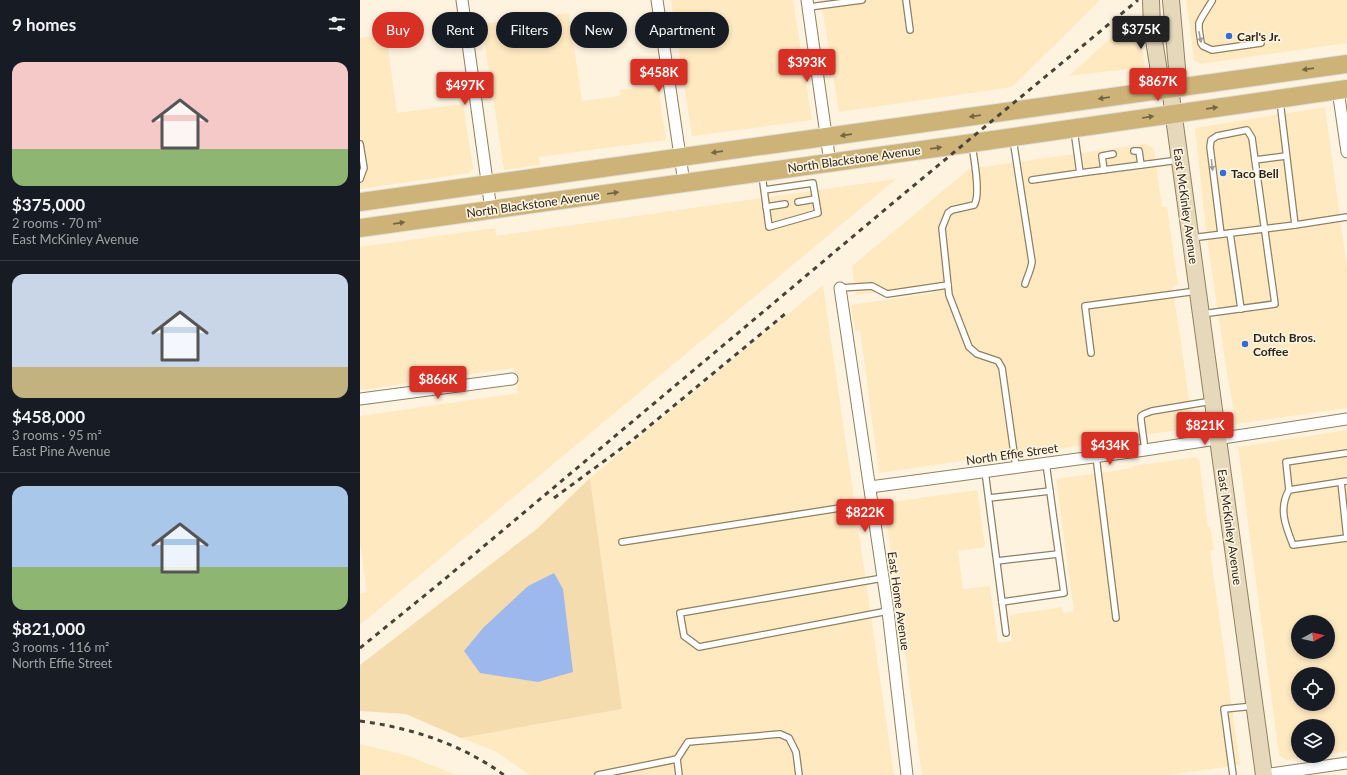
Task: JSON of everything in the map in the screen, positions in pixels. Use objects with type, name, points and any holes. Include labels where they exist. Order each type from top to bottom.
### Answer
[{"type":"main road","name":"East McKinley Avenue","points":[[1151,0],[1152,28],[1159,71],[1170,88],[1264,775]]},
{"type":"main road","name":"East McKinley Avenue","points":[[1170,88],[1177,68],[1171,0]]},
{"type":"main road","points":[[360,202],[1347,64]]},
{"type":"main road","name":"North Blackstone Avenue","points":[[360,228],[684,183],[762,181],[830,163],[1280,98],[1344,85]]},
{"type":"street","points":[[462,0],[491,210]]},
{"type":"street","points":[[657,0],[684,183]]},
{"type":"street","points":[[808,4],[830,163]]},
{"type":"street","points":[[1344,85],[1347,152]]},
{"type":"street","name":"East Home Avenue","points":[[840,288],[888,611],[907,775]]},
{"type":"street","points":[[360,399],[512,379]]},
{"type":"street","name":"North Effie Street","points":[[870,487],[1145,450],[1347,419]]},
{"type":"street","points":[[1264,775],[1347,763]]},
{"type":"lane","points":[[808,4],[862,0]]},
{"type":"lane","points":[[906,0],[910,30]]},
{"type":"lane","points":[[1212,1],[1199,23],[1198,29],[1203,46],[1212,50],[1261,43]]},
{"type":"lane","points":[[1280,98],[1295,225]]},
{"type":"lane","points":[[1074,128],[1080,173]]},
{"type":"lane","points":[[1201,314],[1275,304],[1252,138],[1250,132],[1247,130],[1216,136],[1211,140],[1210,147],[1221,234]]},
{"type":"lane","points":[[1012,137],[1032,262],[1025,284]]},
{"type":"lane","points":[[972,143],[977,186],[977,202],[974,205],[952,210],[948,213],[942,228],[949,295],[969,347],[977,354],[998,361],[1002,368],[1016,467]]},
{"type":"lane","points":[[360,144],[364,168],[360,179]]},
{"type":"lane","points":[[1134,152],[1139,151],[1141,165]]},
{"type":"lane","points":[[1104,170],[1102,156],[1113,154]]},
{"type":"lane","points":[[1255,160],[1286,156]]},
{"type":"lane","points":[[1032,180],[1179,160]]},
{"type":"lane","points":[[762,181],[813,183],[815,199],[818,213],[769,227],[762,181]]},
{"type":"lane","points":[[798,202],[815,199]]},
{"type":"lane","points":[[766,206],[785,204]]},
{"type":"lane","points":[[1190,238],[1347,217]]},
{"type":"lane","points":[[1230,233],[1241,309]]},
{"type":"lane","points":[[840,288],[872,286],[886,294],[948,285]]},
{"type":"lane","points":[[1091,352],[1085,306],[1197,291]]},
{"type":"lane","points":[[1145,450],[1141,416],[1152,411],[1212,401]]},
{"type":"lane","points":[[1289,490],[1344,482],[1347,538],[1293,546],[1284,520],[1285,497],[1289,490],[1286,462],[1347,453]]},
{"type":"lane","points":[[1096,456],[1116,618]]},
{"type":"lane","points":[[1002,602],[1064,593],[1046,463]]},
{"type":"lane","points":[[985,471],[1006,632]]},
{"type":"lane","points":[[989,498],[1050,491]]},
{"type":"lane","points":[[622,542],[872,503]]},
{"type":"lane","points":[[997,561],[1058,554]]},
{"type":"lane","points":[[883,578],[680,613],[684,636],[699,648],[888,611]]},
{"type":"lane","points":[[1233,775],[1224,710],[1254,706]]},
{"type":"lane","points":[[598,775],[676,759],[688,742],[780,734],[789,738],[796,752],[799,775]]},
{"type":"lane","points":[[676,759],[679,775]]},
{"type":"shaded area","points":[[671,0],[793,0],[812,120],[692,136],[678,48],[729,48],[729,12],[673,12]]},
{"type":"shaded area","points":[[821,0],[1100,0],[1012,87],[839,112]]},
{"type":"shaded area","points":[[1186,0],[1347,0],[1347,43],[1200,64],[1194,60]]},
{"type":"shaded area","points":[[569,13],[570,48],[574,48],[582,101],[620,96],[620,90],[658,85],[666,140],[539,157],[540,165],[504,170],[486,48],[488,48],[488,23],[496,22],[496,48],[562,48],[562,14]]},
{"type":"shaded area","points":[[1136,15],[1145,67],[1069,76]]},
{"type":"shaded area","points":[[372,36],[372,48],[388,48],[397,113],[463,104],[473,169],[469,173],[360,189],[360,38]]},
{"type":"shaded area","points":[[1325,107],[1347,268],[1347,408],[1236,424],[1207,238],[1195,128]]},
{"type":"shaded area","points":[[1146,144],[1154,149],[1162,207],[1167,207],[1178,285],[1173,286],[1175,305],[1193,428],[1100,441],[1099,443],[1043,451],[1043,449],[879,473],[860,330],[855,331],[851,305],[933,293],[932,285],[856,295],[852,266],[969,169]]},
{"type":"shaded area","points":[[896,179],[360,625],[360,593],[367,592],[360,544],[360,416],[518,393],[514,368],[360,390],[360,247],[495,228],[496,236]]},
{"type":"shaded area","points":[[823,285],[894,775],[530,775],[495,751],[461,738],[622,709],[590,478]]},
{"type":"shaded area","points":[[1347,430],[1347,751],[1335,753],[1335,719],[1291,719],[1291,759],[1286,760],[1279,755],[1238,447]]},
{"type":"shaded area","points":[[1197,457],[1197,459],[1199,459],[1208,527],[1210,527],[1214,550],[1210,551],[1240,765],[1169,775],[922,775],[884,503],[977,490],[985,547],[958,551],[963,589],[990,586],[998,643],[1012,641],[1009,615],[1062,607],[1063,613],[1074,611],[1056,479]]},
{"type":"shaded area","points":[[590,478],[622,709],[461,738],[406,714],[360,711],[360,665],[538,528]]},
{"type":"shaded area","points":[[360,744],[409,756],[456,775],[360,775]]},
{"type":"water","points":[[554,573],[563,589],[573,672],[538,682],[480,673],[464,651],[483,628],[528,586]]},
{"type":"railway","points":[[360,648],[440,583],[900,197],[1138,0]]},
{"type":"railway","points":[[554,498],[630,442],[785,314]]},
{"type":"railway","points":[[360,721],[398,728],[435,739],[471,754],[504,775]]},
{"type":"place","name":"Carl's Jr.","points":[[1229,36]]},
{"type":"place","name":"Taco Bell","points":[[1223,173]]},
{"type":"place","name":"Dutch Bros. Coffee","points":[[1245,344]]}]
